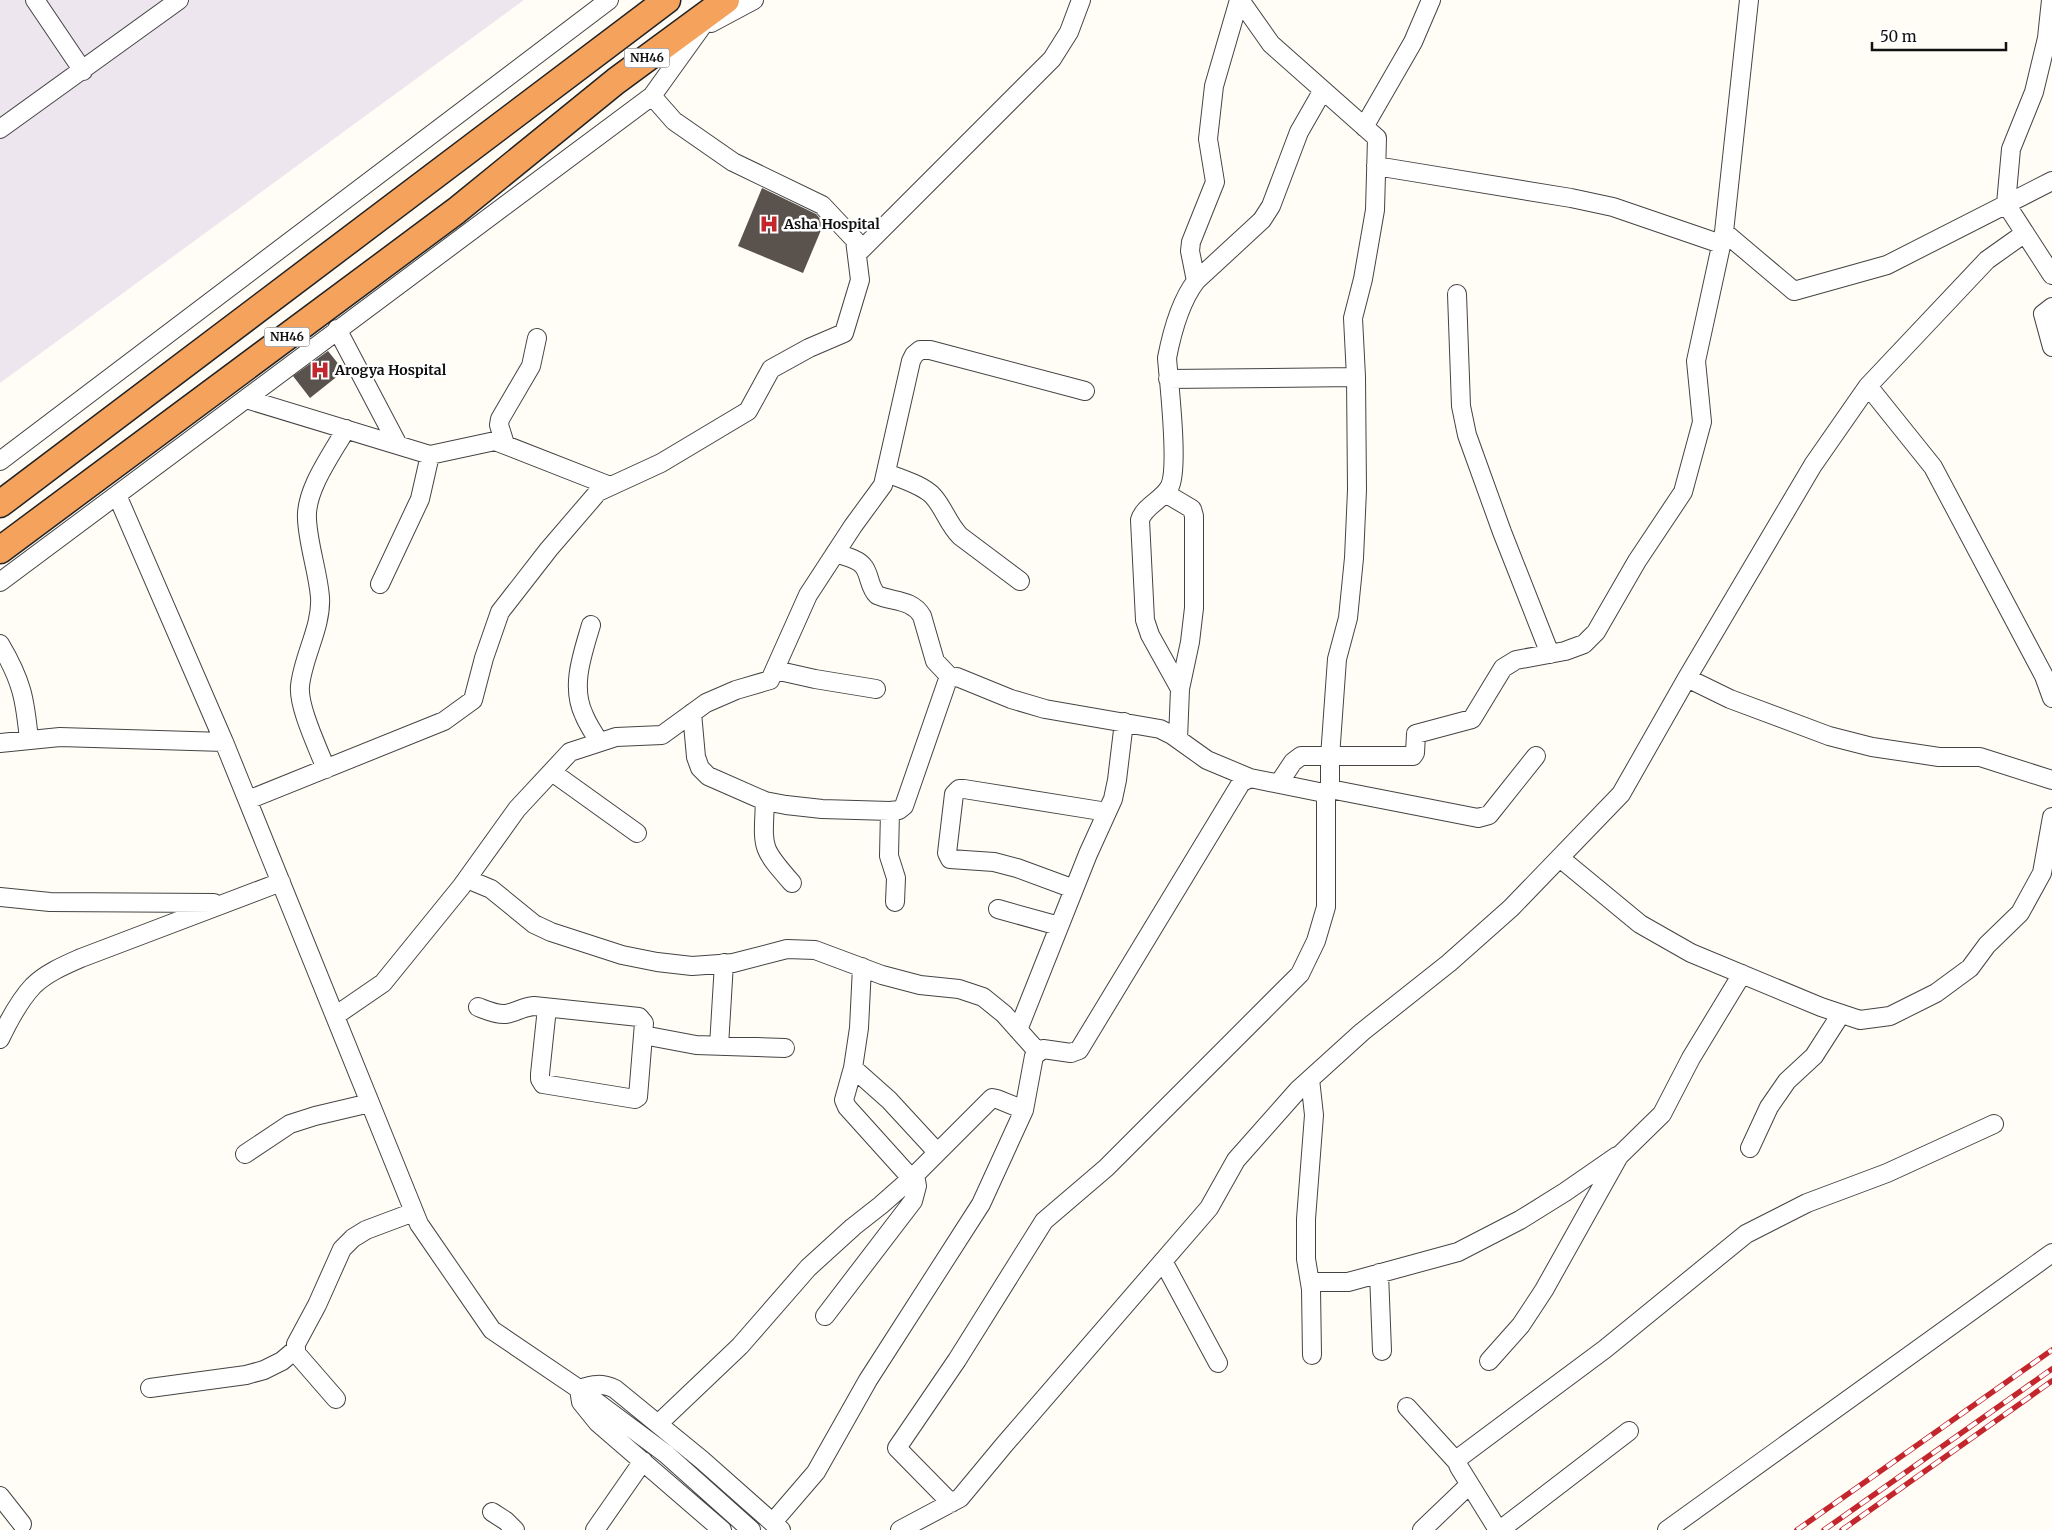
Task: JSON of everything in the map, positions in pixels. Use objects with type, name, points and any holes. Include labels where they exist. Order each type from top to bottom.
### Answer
[{"type":"highway","name":"NH46","points":[[0,504],[667,0]]},
{"type":"highway","name":"NH46","points":[[0,550],[456,211],[616,81],[720,4]]},
{"type":"street","points":[[35,0],[83,71]]},
{"type":"street","points":[[0,129],[179,0]]},
{"type":"street","points":[[0,461],[609,0]]},
{"type":"street","points":[[700,29],[754,0]]},
{"type":"street","points":[[857,254],[1052,59],[1069,32],[1081,0]]},
{"type":"street","points":[[951,1503],[896,1448],[957,1360],[1044,1222],[1106,1168],[1300,974],[1316,941],[1326,908],[1328,791],[1337,659],[1348,618],[1354,558],[1357,490],[1356,377],[1353,318],[1363,279],[1375,210],[1377,138],[1271,44],[1240,0]]},
{"type":"street","points":[[1196,281],[1190,251],[1191,242],[1215,182],[1208,138],[1214,86],[1240,0]]},
{"type":"street","points":[[1364,126],[1413,42],[1431,0]]},
{"type":"street","points":[[1279,784],[1293,762],[1301,756],[1413,756],[1415,753],[1416,734],[1472,719],[1503,668],[1516,660],[1550,654],[1584,644],[1596,632],[1637,561],[1683,492],[1702,422],[1696,361],[1723,238],[1749,0]]},
{"type":"street","points":[[2052,0],[2034,92],[2011,148],[2006,204],[2052,275]]},
{"type":"street","points":[[0,582],[652,96],[720,4]]},
{"type":"street","points":[[1180,689],[1150,635],[1145,620],[1140,520],[1143,514],[1166,493],[1174,474],[1167,358],[1170,344],[1187,292],[1196,281],[1262,220],[1271,206],[1299,132],[1323,90]]},
{"type":"street","points":[[248,800],[444,721],[473,700],[484,658],[500,612],[549,549],[598,492],[661,463],[748,411],[771,369],[809,348],[844,333],[860,280],[855,240],[822,205],[733,162],[674,121],[652,96]]},
{"type":"street","points":[[1376,166],[1571,198],[1613,207],[1723,238],[1794,291],[1887,265],[2052,181]]},
{"type":"street","points":[[900,1530],[960,1498],[1209,1208],[1236,1160],[1298,1090],[1362,1032],[1449,963],[1504,914],[1622,794],[1687,678],[1813,465],[1868,386],[1987,260],[2025,234]]},
{"type":"street","points":[[1458,294],[1460,406],[1467,435],[1502,532],[1550,654]]},
{"type":"street","points":[[2052,307],[2043,314],[2052,347]]},
{"type":"street","points":[[337,329],[398,445]]},
{"type":"street","points":[[505,444],[499,425],[500,419],[532,366],[537,338]]},
{"type":"street","points":[[335,1016],[383,983],[467,878],[518,809],[570,752],[616,737],[662,734],[706,703],[736,690],[770,680],[808,595],[883,485],[911,361],[920,350],[930,350],[1085,391]]},
{"type":"street","points":[[1168,379],[1356,377]]},
{"type":"street","points":[[1868,386],[1933,467],[2044,676],[2052,698]]},
{"type":"street","points":[[246,400],[430,455],[443,454],[495,441],[610,486]]},
{"type":"street","points":[[326,768],[302,706],[300,688],[302,672],[319,617],[320,597],[306,518],[309,499],[315,484],[346,429]]},
{"type":"street","points":[[380,584],[420,499],[430,455]]},
{"type":"street","points":[[887,473],[928,491],[934,497],[952,528],[960,536],[1020,581]]},
{"type":"street","points":[[1166,493],[1192,509],[1194,516],[1194,608],[1190,642],[1180,689],[1178,739]]},
{"type":"street","points":[[117,495],[224,742],[419,1224],[492,1330],[579,1389],[666,1454],[751,1530]]},
{"type":"street","points":[[836,553],[862,564],[873,591],[877,595],[913,605],[918,610],[922,616],[935,661],[951,678]]},
{"type":"street","points":[[591,625],[578,674],[578,692],[583,714],[599,742]]},
{"type":"street","points":[[0,644],[19,680],[25,701],[29,740]]},
{"type":"street","points":[[775,670],[876,689]]},
{"type":"street","points":[[692,713],[696,757],[700,768],[708,776],[765,801],[822,809],[890,811],[899,810],[904,806],[947,682],[951,678],[957,677],[1011,699],[1045,709],[1160,729],[1178,739],[1207,760],[1250,778],[1478,818],[1489,815],[1536,756]]},
{"type":"street","points":[[1687,678],[1730,699],[1829,736],[1872,747],[1939,757],[1980,757],[2052,780]]},
{"type":"street","points":[[1018,1030],[1107,812],[1117,780],[1124,722]]},
{"type":"street","points":[[0,743],[60,737],[224,742]]},
{"type":"street","points":[[552,772],[637,833]]},
{"type":"street","points":[[579,1389],[591,1385],[605,1384],[615,1389],[777,1526],[816,1472],[868,1380],[981,1204],[1024,1110],[1034,1056],[1043,1049],[1071,1053],[1080,1050],[1241,783],[1250,778]]},
{"type":"street","points":[[1074,889],[1017,868],[994,862],[950,859],[947,853],[954,794],[959,789],[964,789],[1107,812]]},
{"type":"street","points":[[765,801],[763,840],[766,850],[770,858],[792,883]]},
{"type":"street","points":[[890,811],[889,856],[896,878],[895,902]]},
{"type":"street","points":[[1560,858],[1640,924],[1691,953],[1860,1020],[1890,1016],[1936,993],[1970,968],[1987,945],[2020,913],[2042,873],[2052,817]]},
{"type":"street","points":[[467,878],[487,886],[522,917],[551,932],[622,955],[692,966],[733,963],[787,950],[815,950],[920,985],[959,989],[983,997],[1004,1014],[1038,1052]]},
{"type":"street","points":[[0,1039],[15,1010],[34,985],[57,969],[81,958],[281,882]]},
{"type":"street","points":[[1,899],[50,902],[226,903]]},
{"type":"street","points":[[998,909],[1059,926]]},
{"type":"street","points":[[719,1046],[724,963]]},
{"type":"street","points":[[825,1316],[913,1201],[917,1186],[913,1176],[847,1107],[844,1100],[853,1068],[859,1028],[862,967]]},
{"type":"street","points":[[1489,1361],[1522,1325],[1544,1290],[1619,1156],[1662,1114],[1696,1050],[1742,974]]},
{"type":"street","points":[[478,1007],[500,1014],[507,1014],[526,1006],[547,1008],[639,1017],[644,1023],[638,1096],[635,1099],[543,1084],[540,1074],[547,1008]]},
{"type":"street","points":[[1750,1148],[1769,1107],[1787,1081],[1814,1056],[1841,1014]]},
{"type":"street","points":[[643,1035],[696,1045],[785,1048]]},
{"type":"street","points":[[853,1068],[888,1100],[937,1152]]},
{"type":"street","points":[[1310,1079],[1314,1115],[1306,1219],[1306,1259],[1310,1282],[1312,1355]]},
{"type":"street","points":[[658,1424],[740,1346],[808,1268],[853,1227],[882,1205],[992,1098],[998,1098],[1024,1110]]},
{"type":"street","points":[[244,1154],[290,1124],[370,1103]]},
{"type":"street","points":[[1629,1431],[1499,1530],[1458,1467],[1460,1457],[1605,1349],[1746,1234],[1807,1203],[1887,1173],[1994,1124]]},
{"type":"street","points":[[1310,1282],[1348,1282],[1458,1252],[1520,1220],[1624,1152]]},
{"type":"street","points":[[150,1388],[246,1375],[264,1370],[282,1361],[294,1350],[342,1249],[353,1238],[366,1230],[414,1212]]},
{"type":"street","points":[[1668,1530],[2052,1253]]},
{"type":"street","points":[[1163,1261],[1218,1363]]},
{"type":"street","points":[[1379,1273],[1382,1351]]},
{"type":"street","points":[[294,1350],[336,1399]]},
{"type":"street","points":[[579,1389],[581,1402],[587,1412],[722,1530]]},
{"type":"street","points":[[1407,1407],[1458,1462]]},
{"type":"street","points":[[595,1530],[643,1461]]},
{"type":"street","points":[[1422,1530],[1469,1485]]},
{"type":"street","points":[[0,1496],[22,1524]]},
{"type":"street","points":[[492,1512],[506,1521],[515,1530]]},
{"type":"shaded area","points":[[0,0],[524,0],[0,383]]},
{"type":"building","points":[[762,188],[816,214],[824,223],[803,273],[738,246]]},
{"type":"building","points":[[328,351],[344,371],[310,398],[293,376]]},
{"type":"railway","points":[[1797,1530],[2052,1350]]},
{"type":"railway","points":[[1824,1530],[2052,1369]]},
{"type":"railway","points":[[1842,1530],[2052,1381]]},
{"type":"place","name":"Asha Hospital","points":[[769,224]]},
{"type":"place","name":"Arogya Hospital","points":[[320,370]]}]
